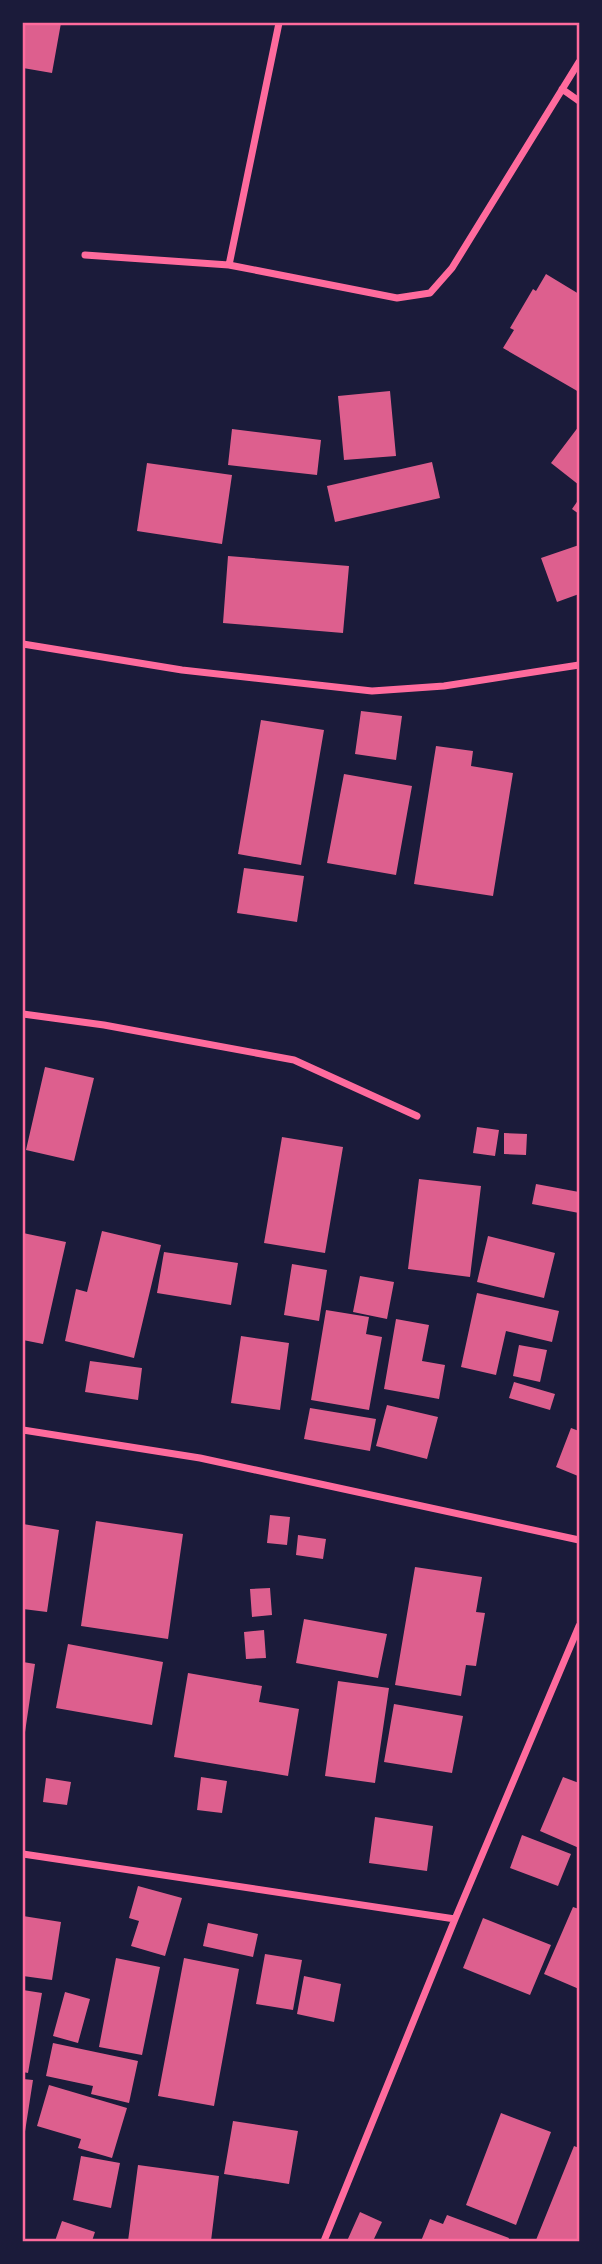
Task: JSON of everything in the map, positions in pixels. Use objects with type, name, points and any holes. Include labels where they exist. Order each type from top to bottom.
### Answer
[{"type":"street","points":[[229,265],[279,23]]},
{"type":"street","points":[[85,255],[229,265],[397,298],[430,293],[452,268],[579,62]]},
{"type":"street","points":[[562,89],[579,101]]},
{"type":"street","points":[[23,644],[182,670],[372,691],[444,686],[579,665]]},
{"type":"street","points":[[23,1014],[104,1025],[294,1060],[417,1116]]},
{"type":"street","points":[[23,1430],[200,1458],[579,1540]]},
{"type":"street","points":[[324,2241],[455,1919],[579,1626]]},
{"type":"street","points":[[23,1854],[455,1919]]},
{"type":"building","points":[[23,23],[61,23],[52,73],[23,68]]},
{"type":"building","points":[[546,274],[579,294],[579,392],[503,348],[514,330],[510,328],[533,289],[536,291]]},
{"type":"building","points":[[390,391],[396,456],[344,460],[338,396]]},
{"type":"building","points":[[579,426],[579,485],[551,463]]},
{"type":"building","points":[[232,429],[321,440],[317,475],[228,465]]},
{"type":"building","points":[[432,462],[440,498],[335,522],[327,486]]},
{"type":"building","points":[[147,463],[232,475],[222,544],[137,531]]},
{"type":"building","points":[[579,499],[579,514],[572,509]]},
{"type":"building","points":[[579,545],[579,594],[557,602],[541,558]]},
{"type":"building","points":[[228,556],[349,566],[343,633],[223,623]]},
{"type":"building","points":[[361,711],[402,716],[396,760],[355,754]]},
{"type":"building","points":[[261,720],[324,730],[301,865],[238,854]]},
{"type":"building","points":[[436,746],[473,751],[471,766],[513,773],[493,896],[414,884]]},
{"type":"building","points":[[344,774],[412,786],[396,875],[327,863]]},
{"type":"building","points":[[244,868],[304,876],[297,922],[237,913]]},
{"type":"building","points":[[45,1067],[94,1078],[74,1161],[26,1150]]},
{"type":"building","points":[[477,1127],[499,1130],[495,1156],[473,1153]]},
{"type":"building","points":[[504,1133],[527,1134],[526,1155],[504,1154]]},
{"type":"building","points":[[282,1137],[343,1147],[325,1253],[264,1243]]},
{"type":"building","points":[[419,1179],[481,1186],[470,1277],[408,1269]]},
{"type":"building","points":[[536,1184],[579,1192],[579,1213],[532,1204]]},
{"type":"building","points":[[102,1231],[161,1245],[134,1358],[65,1341],[76,1289],[87,1292]]},
{"type":"building","points":[[23,1233],[66,1242],[43,1344],[23,1340]]},
{"type":"building","points":[[488,1236],[555,1253],[544,1298],[477,1282]]},
{"type":"building","points":[[164,1252],[238,1263],[231,1305],[157,1293]]},
{"type":"building","points":[[292,1264],[327,1270],[319,1321],[284,1315]]},
{"type":"building","points":[[360,1276],[394,1282],[387,1319],[353,1312]]},
{"type":"building","points":[[477,1293],[559,1311],[552,1342],[506,1331],[496,1375],[461,1367]]},
{"type":"building","points":[[326,1310],[369,1317],[366,1334],[382,1337],[369,1410],[311,1400]]},
{"type":"building","points":[[396,1319],[429,1325],[422,1361],[445,1365],[439,1399],[384,1389]]},
{"type":"building","points":[[241,1336],[289,1343],[280,1410],[231,1403]]},
{"type":"building","points":[[519,1345],[547,1350],[540,1382],[513,1376]]},
{"type":"building","points":[[90,1361],[142,1368],[138,1400],[85,1392]]},
{"type":"building","points":[[514,1382],[555,1394],[550,1410],[509,1398]]},
{"type":"building","points":[[387,1405],[438,1417],[427,1459],[376,1446]]},
{"type":"building","points":[[310,1408],[376,1419],[370,1451],[304,1439]]},
{"type":"building","points":[[571,1428],[579,1431],[578,1476],[556,1467]]},
{"type":"building","points":[[270,1515],[290,1517],[287,1545],[267,1543]]},
{"type":"building","points":[[96,1521],[183,1534],[168,1639],[81,1626]]},
{"type":"building","points":[[23,1524],[59,1530],[47,1612],[23,1609]]},
{"type":"building","points":[[298,1535],[326,1539],[323,1559],[296,1555]]},
{"type":"building","points":[[415,1567],[482,1577],[476,1612],[485,1613],[476,1666],[466,1665],[461,1696],[395,1685]]},
{"type":"building","points":[[270,1588],[272,1615],[252,1617],[250,1589]]},
{"type":"building","points":[[304,1619],[387,1634],[378,1678],[296,1663]]},
{"type":"building","points":[[264,1630],[266,1658],[246,1659],[244,1632]]},
{"type":"building","points":[[68,1644],[163,1662],[152,1725],[56,1708]]},
{"type":"building","points":[[23,1662],[35,1664],[24,1739],[23,1739]]},
{"type":"building","points":[[188,1673],[262,1686],[259,1702],[299,1709],[288,1776],[174,1757]]},
{"type":"building","points":[[338,1681],[389,1688],[375,1783],[325,1776]]},
{"type":"building","points":[[394,1704],[463,1716],[452,1773],[384,1762]]},
{"type":"building","points":[[201,1777],[227,1781],[222,1813],[197,1810]]},
{"type":"building","points":[[563,1777],[579,1783],[579,1848],[540,1831]]},
{"type":"building","points":[[46,1778],[71,1782],[67,1805],[43,1802]]},
{"type":"building","points":[[375,1817],[433,1826],[427,1871],[369,1863]]},
{"type":"building","points":[[522,1835],[571,1854],[558,1886],[510,1868]]},
{"type":"building","points":[[138,1886],[182,1898],[165,1956],[131,1946],[139,1921],[129,1918]]},
{"type":"building","points":[[573,1907],[579,1909],[579,1989],[544,1974]]},
{"type":"building","points":[[23,1916],[61,1922],[52,1980],[23,1976]]},
{"type":"building","points":[[483,1918],[551,1945],[530,1995],[463,1968]]},
{"type":"building","points":[[208,1923],[258,1934],[253,1957],[203,1946]]},
{"type":"building","points":[[265,1954],[302,1960],[293,2010],[256,2004]]},
{"type":"building","points":[[116,1958],[160,1967],[142,2055],[99,2047]]},
{"type":"building","points":[[184,1958],[239,1969],[214,2106],[158,2096]]},
{"type":"building","points":[[304,1976],[341,1984],[334,2022],[297,2014]]},
{"type":"building","points":[[23,1990],[42,1993],[28,2073],[23,2072]]},
{"type":"building","points":[[65,1992],[90,1999],[78,2043],[53,2036]]},
{"type":"building","points":[[53,2043],[138,2061],[129,2103],[91,2094],[93,2086],[46,2076]]},
{"type":"building","points":[[23,2079],[33,2080],[24,2138],[23,2138]]},
{"type":"building","points":[[49,2085],[127,2108],[112,2158],[78,2148],[81,2139],[37,2126]]},
{"type":"building","points":[[501,2113],[551,2132],[516,2225],[466,2205]]},
{"type":"building","points":[[233,2121],[298,2131],[289,2184],[224,2174]]},
{"type":"building","points":[[574,2146],[579,2148],[579,2241],[536,2240]]},
{"type":"building","points":[[81,2156],[120,2163],[111,2208],[73,2200]]},
{"type":"building","points":[[138,2165],[219,2176],[211,2241],[128,2241]]},
{"type":"building","points":[[360,2212],[382,2222],[373,2241],[347,2241]]},
{"type":"building","points":[[447,2215],[509,2238],[508,2241],[421,2241],[430,2219],[443,2224]]},
{"type":"building","points":[[62,2221],[95,2232],[92,2241],[55,2241]]}]
